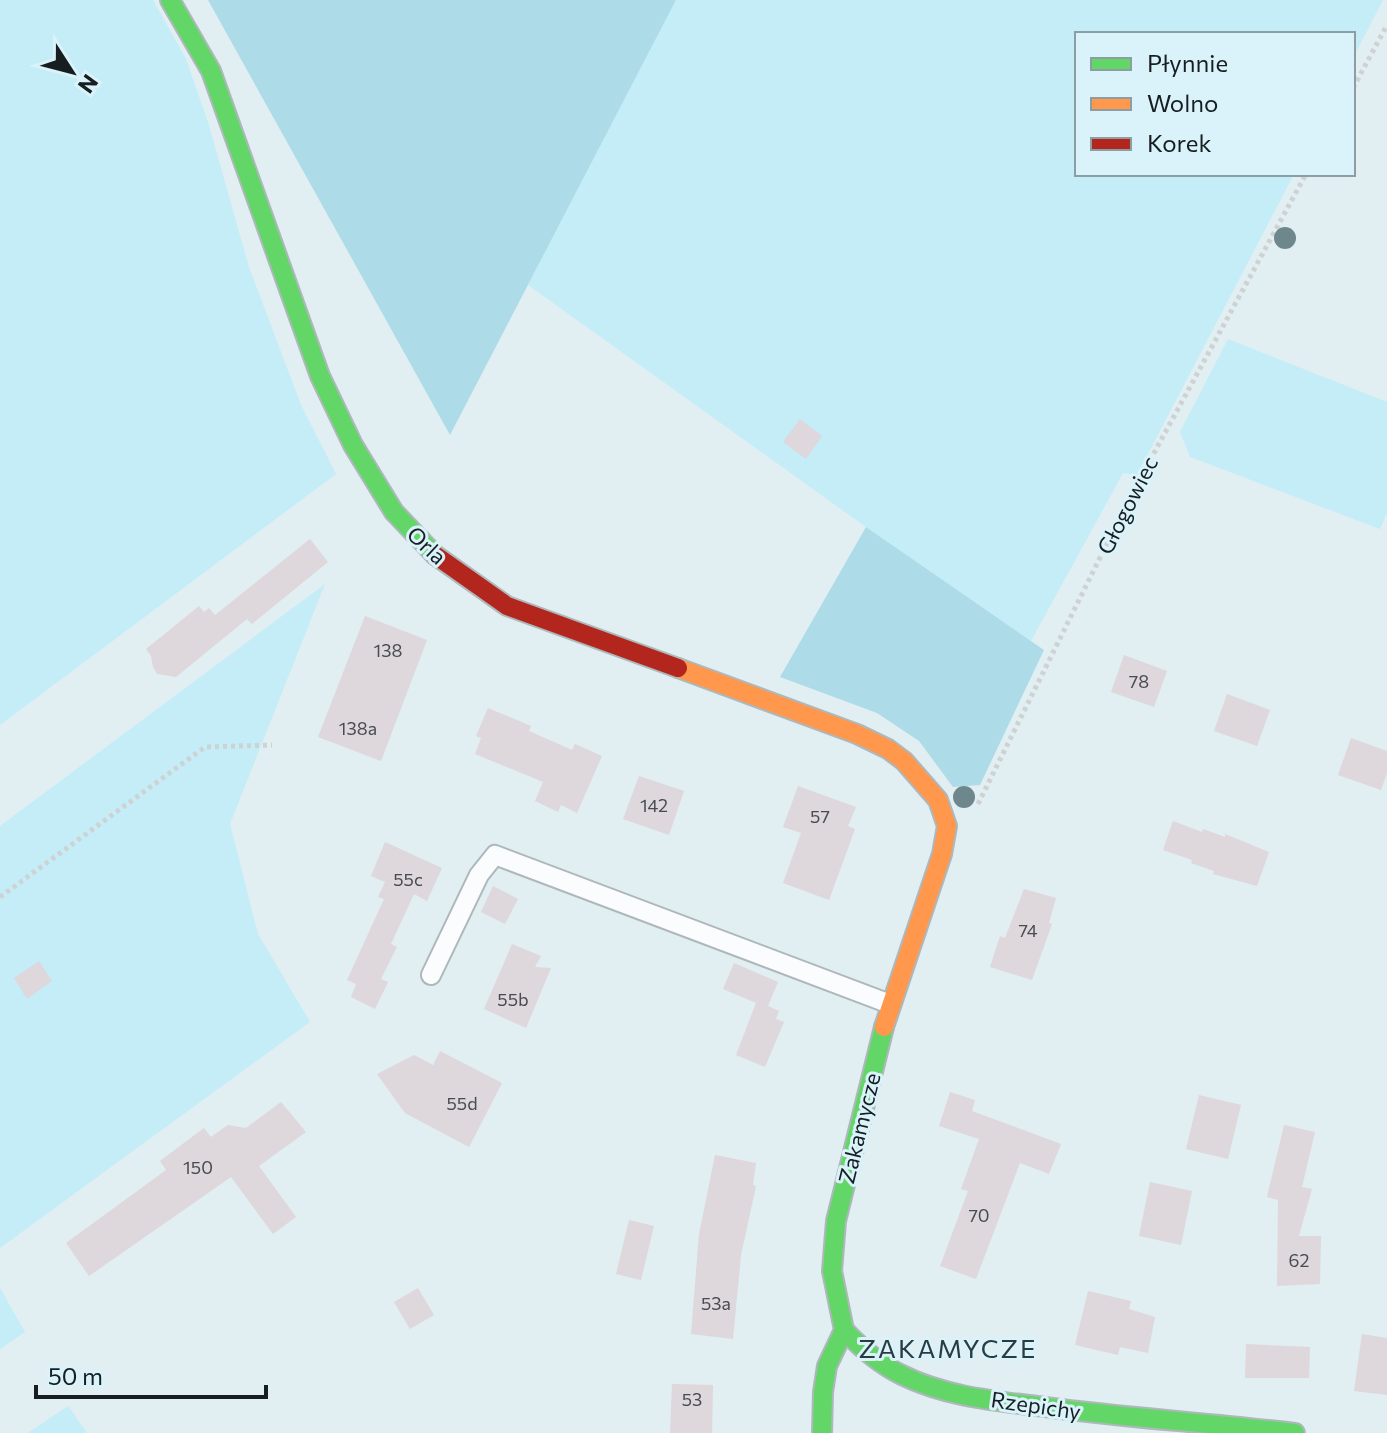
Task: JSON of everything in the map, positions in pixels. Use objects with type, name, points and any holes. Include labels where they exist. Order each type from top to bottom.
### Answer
[{"type":"street","name":"Orla","points":[[170,0],[211,71],[320,376],[353,445],[394,512],[428,550],[507,606],[857,734],[888,749],[904,761],[938,800],[947,826]]},
{"type":"street","name":"Zakamycze","points":[[844,1330],[832,1271],[836,1221],[890,1004],[930,891],[947,826]]},
{"type":"street","points":[[822,1433],[821,1396],[831,1346],[844,1330]]},
{"type":"street","name":"Rzepichy","points":[[844,1330],[866,1354],[902,1376],[945,1390],[1049,1408],[1295,1433]]},
{"type":"lane","points":[[431,975],[479,875],[495,855],[890,1004]]},
{"type":"path","points":[[1355,84],[1387,25]]},
{"type":"path","name":"Głogowiec","points":[[947,826],[972,818],[1130,497],[1305,176]]},
{"type":"path","points":[[0,897],[205,747],[272,745]]},
{"type":"shaded area","points":[[0,0],[153,0],[186,59],[208,122],[249,267],[301,405],[336,474],[0,725]]},
{"type":"shaded area","points":[[208,0],[676,0],[450,435]]},
{"type":"shaded area","points":[[676,0],[1383,0],[1355,54],[1355,32],[1075,32],[1075,176],[1293,176],[1137,475],[1123,473],[1031,641],[528,285]]},
{"type":"shaded area","points":[[1228,339],[1387,402],[1387,513],[1380,529],[1190,457],[1180,432]]},
{"type":"shaded area","points":[[866,527],[1044,650],[980,785],[953,787],[919,741],[877,713],[780,677]]},
{"type":"shaded area","points":[[325,584],[230,824],[258,934],[310,1022],[0,1248],[0,826]]},
{"type":"shaded area","points":[[0,1288],[25,1332],[0,1349]]},
{"type":"shaded area","points":[[68,1406],[87,1433],[28,1433]]},
{"type":"building","points":[[800,419],[822,436],[806,459],[783,442]]},
{"type":"building","points":[[310,539],[328,562],[252,624],[247,619],[176,677],[157,674],[146,649],[199,606],[204,612],[209,608],[215,615]]},
{"type":"building","points":[[365,616],[427,640],[381,761],[318,737]]},
{"type":"building","points":[[1124,655],[1167,671],[1154,707],[1111,692]]},
{"type":"building","points":[[1227,694],[1270,710],[1257,746],[1214,731]]},
{"type":"building","points":[[488,708],[531,726],[529,731],[572,750],[575,744],[602,756],[577,813],[561,805],[558,812],[535,801],[543,782],[475,754],[481,738],[476,736]]},
{"type":"building","points":[[1351,738],[1387,751],[1387,773],[1381,790],[1338,775]]},
{"type":"building","points":[[639,776],[684,791],[669,835],[623,819]]},
{"type":"building","points":[[798,786],[856,807],[848,826],[855,829],[829,900],[783,883],[801,833],[783,827]]},
{"type":"building","points":[[1173,821],[1202,832],[1203,829],[1225,837],[1225,834],[1269,852],[1257,886],[1213,874],[1214,871],[1191,863],[1192,860],[1163,850]]},
{"type":"building","points":[[385,842],[442,868],[427,901],[414,894],[391,944],[397,947],[381,979],[388,982],[375,1009],[351,997],[356,984],[347,980],[384,899],[378,897],[385,882],[371,876]]},
{"type":"building","points":[[493,886],[518,899],[505,924],[481,912]]},
{"type":"building","points":[[1024,889],[1056,898],[1049,923],[1052,924],[1032,980],[990,967],[1000,936],[1005,938]]},
{"type":"building","points":[[512,944],[541,956],[535,967],[551,968],[526,1028],[484,1009]]},
{"type":"building","points":[[39,961],[52,981],[27,999],[14,978]]},
{"type":"building","points":[[734,963],[778,982],[768,1006],[779,1011],[776,1019],[784,1022],[765,1067],[736,1055],[756,1003],[723,989]]},
{"type":"building","points":[[440,1051],[502,1083],[469,1147],[405,1113],[377,1074],[414,1055],[433,1065]]},
{"type":"building","points":[[950,1092],[975,1100],[972,1111],[1061,1144],[1049,1174],[1020,1163],[976,1279],[940,1266],[968,1191],[961,1189],[979,1139],[939,1126]]},
{"type":"building","points":[[1199,1095],[1241,1105],[1228,1159],[1186,1149]]},
{"type":"building","points":[[281,1102],[306,1132],[259,1166],[296,1217],[273,1234],[231,1177],[89,1276],[66,1243],[166,1170],[160,1161],[204,1128],[211,1137],[228,1125],[246,1128]]},
{"type":"building","points":[[1284,1125],[1315,1132],[1302,1187],[1312,1189],[1299,1236],[1321,1236],[1320,1284],[1277,1286],[1278,1200],[1267,1197]]},
{"type":"building","points":[[715,1155],[756,1163],[753,1185],[756,1186],[741,1255],[733,1339],[691,1334],[699,1234]]},
{"type":"building","points":[[1150,1182],[1192,1191],[1181,1245],[1139,1236]]},
{"type":"building","points":[[629,1220],[654,1226],[641,1280],[616,1274]]},
{"type":"building","points":[[418,1288],[434,1315],[410,1329],[394,1302]]},
{"type":"building","points":[[1088,1291],[1131,1301],[1129,1309],[1155,1317],[1148,1353],[1120,1347],[1118,1355],[1075,1345]]},
{"type":"building","points":[[1362,1334],[1387,1338],[1387,1395],[1354,1391]]},
{"type":"building","points":[[1246,1344],[1310,1347],[1309,1378],[1245,1378]]},
{"type":"building","points":[[672,1384],[713,1385],[712,1433],[670,1433]]},
{"type":"traffic: fast","points":[[170,0],[211,71],[320,376],[353,445],[394,512],[435,555]]},
{"type":"traffic: fast","points":[[822,1433],[827,1366],[844,1330],[832,1271],[836,1221],[884,1027]]},
{"type":"traffic: fast","points":[[844,1330],[894,1371],[954,1393],[1076,1411],[1295,1433]]},
{"type":"traffic: slow","points":[[678,668],[857,734],[888,749],[904,761],[938,800],[947,826],[942,854],[884,1027]]},
{"type":"traffic: jam","points":[[435,555],[507,606],[678,668]]},
{"type":"district","name":"ZAKAMYCZE","points":[[948,1347]]}]
